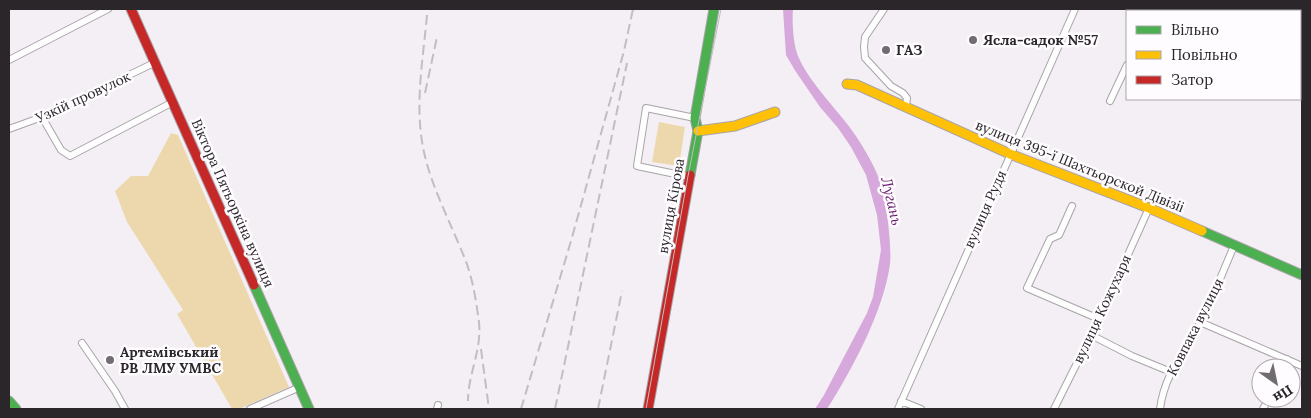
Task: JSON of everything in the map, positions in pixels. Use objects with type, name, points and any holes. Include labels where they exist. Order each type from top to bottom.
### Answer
[{"type":"street","points":[[9,60],[108,9]]},
{"type":"street","name":"Віктора Пятьоркіна вулиця","points":[[130,9],[156,62],[309,409]]},
{"type":"street","name":"вулиця Кірова","points":[[648,409],[698,130],[695,118],[714,9]]},
{"type":"street","points":[[884,9],[865,37],[866,58],[891,86],[903,93],[907,98],[906,107]]},
{"type":"street","name":"вулиця Рудя","points":[[898,409],[1075,9]]},
{"type":"street","name":"Узкій провулок","points":[[9,129],[42,117],[156,62]]},
{"type":"street","points":[[1110,100],[1126,67]]},
{"type":"street","name":"вулиця 395-ї Шахтьорской Дівізіі","points":[[847,84],[857,85],[1010,154],[1149,208],[1302,275]]},
{"type":"street","points":[[42,117],[61,150],[70,156],[173,102]]},
{"type":"street","points":[[690,177],[637,166],[646,108],[695,118]]},
{"type":"street","points":[[698,130],[735,126],[775,112]]},
{"type":"street","points":[[1072,206],[1059,235],[1050,239],[1027,288],[1098,318]]},
{"type":"street","name":"вулиця Кожухаря","points":[[1054,409],[1091,335],[1149,208]]},
{"type":"street","name":"Ковпака вулиця","points":[[1160,409],[1171,372],[1200,322],[1234,246]]},
{"type":"street","points":[[1200,322],[1285,358]]},
{"type":"street","points":[[1091,335],[1132,356],[1171,372]]},
{"type":"street","points":[[82,343],[125,409]]},
{"type":"street","points":[[250,409],[300,387]]},
{"type":"street","points":[[9,401],[16,409]]},
{"type":"street","points":[[901,401],[921,409]]},
{"type":"shaded area","points":[[783,9],[793,9],[793,30],[796,50],[805,69],[853,131],[874,166],[882,189],[888,222],[890,264],[881,301],[866,339],[827,409],[815,409],[867,313],[873,297],[881,250],[877,215],[866,175],[851,147],[820,107],[786,55]]},
{"type":"shaded area","points":[[659,122],[685,127],[679,166],[652,162]]},
{"type":"shaded area","points":[[171,133],[178,135],[289,387],[239,409],[232,409],[177,314],[183,310],[127,222],[115,191],[131,176],[148,176]]},
{"type":"tram line","points":[[646,409],[688,176],[721,9]]},
{"type":"railway","points":[[521,409],[571,241],[624,51],[633,9]]},
{"type":"railway","points":[[427,15],[420,84],[421,135],[427,165],[468,267],[479,322],[479,342],[470,381],[468,401]]},
{"type":"railway","points":[[425,93],[437,37]]},
{"type":"railway","points":[[555,409],[627,63]]},
{"type":"railway","points":[[598,409],[622,291]]},
{"type":"railway","points":[[481,349],[489,409]]},
{"type":"traffic: fast","points":[[690,175],[698,131],[695,118],[714,9]]},
{"type":"traffic: fast","points":[[1202,231],[1302,275]]},
{"type":"traffic: fast","points":[[254,285],[309,409]]},
{"type":"traffic: fast","points":[[9,401],[16,409]]},
{"type":"traffic: slow","points":[[847,84],[857,85],[1010,154],[1149,208],[1202,231]]},
{"type":"traffic: slow","points":[[698,131],[735,126],[775,112]]},
{"type":"traffic: jam","points":[[131,9],[254,285]]},
{"type":"traffic: jam","points":[[648,409],[690,175]]},
{"type":"place","name":"Ясла-садок №57","points":[[973,40]]},
{"type":"place","name":"ГАЗ","points":[[886,50]]},
{"type":"place","name":"Артемівський РВ ЛМУ УМВС","points":[[110,360]]},
{"type":"water label","name":"Лугань","points":[[892,201]]}]
